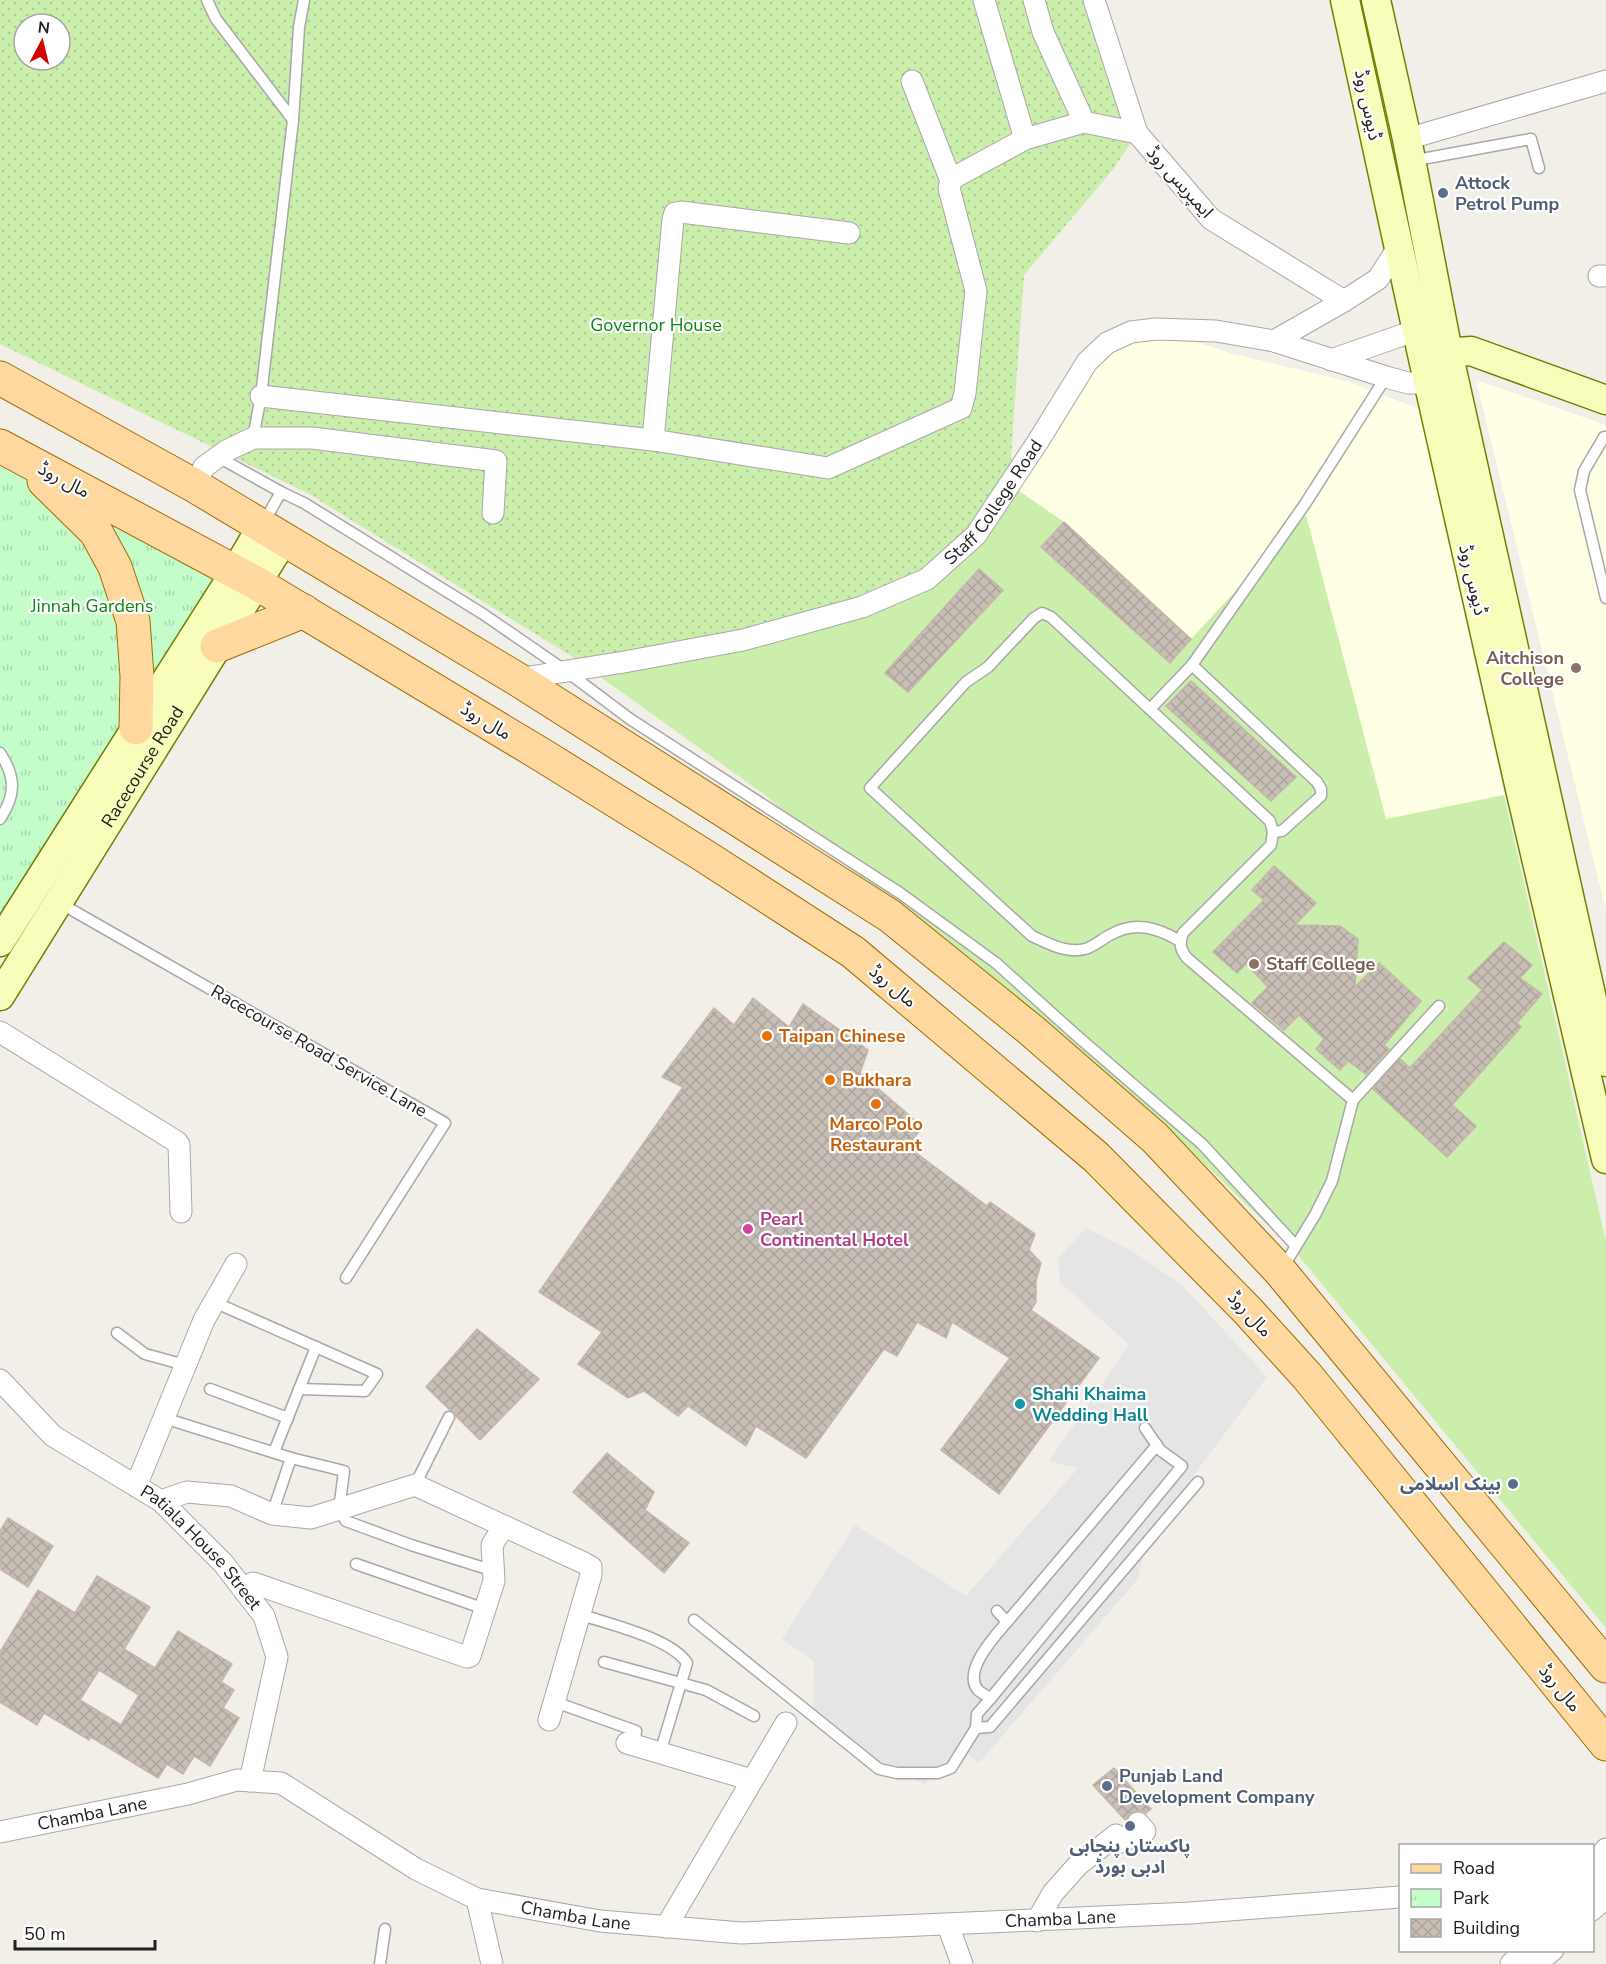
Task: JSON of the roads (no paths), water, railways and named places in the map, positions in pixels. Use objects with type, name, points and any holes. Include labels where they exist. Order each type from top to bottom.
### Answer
[{"type":"main road","name":"ڈیوس روڈ","points":[[1345,0],[1399,246],[1429,345],[1606,1062]]},
{"type":"main road","name":"ڈیوس روڈ","points":[[1376,0],[1409,150],[1429,345],[1428,383],[1606,1159]]},
{"type":"main road","points":[[1429,345],[1471,351],[1606,400]]},
{"type":"main road","points":[[0,378],[195,486],[518,679],[890,916],[1031,1030],[1288,1258],[1606,1666]]},
{"type":"main road","points":[[12,452],[96,531],[115,567],[133,621],[137,676],[136,728]]},
{"type":"main road","name":"مال روڈ","points":[[12,452],[304,611],[552,761],[853,952],[1096,1157],[1248,1311],[1307,1376],[1606,1744]]},
{"type":"main road","name":"Racecourse Road","points":[[0,996],[47,895],[136,728],[245,577],[273,532]]},
{"type":"main road","name":"Racecourse Road","points":[[0,942],[47,895],[217,646],[245,577]]},
{"type":"main road","points":[[217,646],[304,611]]},
{"type":"street","points":[[984,0],[1025,139]]},
{"type":"street","points":[[1034,0],[1043,32],[1084,122]]},
{"type":"street","name":"ایمپریس روڈ","points":[[1094,0],[1137,133],[1210,219],[1344,302]]},
{"type":"street","points":[[912,81],[951,182]]},
{"type":"street","points":[[1409,150],[1606,81]]},
{"type":"street","points":[[261,396],[653,440],[828,468],[961,408],[965,393],[976,291],[949,188],[955,177],[1025,139],[1084,122],[1137,133]]},
{"type":"street","points":[[653,440],[675,213],[849,233]]},
{"type":"street","points":[[1274,341],[1344,302],[1378,279],[1399,246]]},
{"type":"street","name":"Staff College Road","points":[[518,679],[624,663],[743,640],[862,607],[927,579],[976,535],[1087,362],[1107,343],[1131,332],[1156,329],[1216,331],[1274,341],[1408,383],[1428,383]]},
{"type":"street","points":[[1331,360],[1429,345]]},
{"type":"street","points":[[195,486],[204,467],[253,438],[312,438],[496,461],[493,513]]},
{"type":"street","points":[[0,1032],[177,1142],[181,1212]]},
{"type":"street","points":[[136,1486],[204,1320],[236,1264]]},
{"type":"street","name":"Patiala House Street","points":[[0,1380],[53,1436],[161,1501],[223,1563],[264,1616],[277,1657],[250,1780]]},
{"type":"street","points":[[161,1501],[187,1492],[231,1496],[272,1514],[311,1518],[415,1485],[591,1567],[591,1575],[552,1711]]},
{"type":"street","points":[[245,1592],[253,1583],[467,1657],[472,1653],[494,1581],[492,1545],[504,1526]]},
{"type":"street","points":[[666,1927],[786,1723]]},
{"type":"street","points":[[631,1744],[752,1780]]},
{"type":"street","name":"Chamba Lane","points":[[0,1832],[188,1794],[237,1780],[281,1783],[416,1869],[477,1899],[600,1921],[741,1933],[1190,1913],[1399,1897]]},
{"type":"street","points":[[1037,1921],[1053,1893],[1078,1865],[1116,1835],[1122,1842],[1132,1834],[1137,1839],[1145,1831],[1138,1823]]},
{"type":"street","points":[[1594,1867],[1606,1849]]},
{"type":"street","points":[[1594,1889],[1606,1876]]},
{"type":"street","points":[[1594,1909],[1606,1898]]},
{"type":"street","points":[[477,1899],[492,1964]]},
{"type":"street","name":"Chamba Lane","points":[[1190,1913],[1200,1922],[1209,1923],[1399,1912]]},
{"type":"street","points":[[948,1925],[962,1964]]},
{"type":"street","points":[[1511,1964],[1524,1952]]},
{"type":"street","points":[[1535,1964],[1550,1952]]},
{"type":"lane","points":[[207,0],[216,19],[293,120]]},
{"type":"lane","points":[[253,438],[261,396],[293,120],[299,27],[304,0]]},
{"type":"lane","points":[[1409,150],[1531,139],[1539,168]]},
{"type":"lane","points":[[1150,709],[1192,665],[1305,504],[1386,377]]},
{"type":"lane","points":[[1606,437],[1584,471],[1580,490],[1606,598]]},
{"type":"lane","points":[[218,457],[304,503],[483,614],[566,671],[630,719],[900,893],[996,963],[1202,1144],[1288,1258],[1315,1215],[1332,1181],[1353,1100],[1439,1006]]},
{"type":"lane","points":[[273,532],[280,492]]},
{"type":"lane","points":[[1180,941],[1162,930],[1144,926],[1118,930],[1085,949],[1063,950],[1032,936],[870,788],[966,682],[988,668],[1034,618],[1042,613],[1051,617],[1269,821],[1273,832],[1271,845],[1183,933],[1180,941],[1181,950],[1187,958],[1353,1100]]},
{"type":"lane","points":[[1192,665],[1317,782],[1321,789],[1321,796],[1298,817],[1282,831],[1273,832]]},
{"type":"lane","points":[[0,753],[10,768],[12,785],[8,807],[0,819]]},
{"type":"lane","name":"Racecourse Road Service Lane","points":[[47,895],[445,1123],[346,1278]]},
{"type":"lane","points":[[214,1302],[377,1374],[365,1391],[299,1389]]},
{"type":"lane","points":[[117,1333],[145,1354],[185,1365]]},
{"type":"lane","points":[[274,1452],[316,1347]]},
{"type":"lane","points":[[210,1389],[288,1418]]},
{"type":"lane","points":[[415,1485],[449,1417]]},
{"type":"lane","points":[[164,1418],[291,1458],[344,1471],[339,1510],[346,1521],[411,1545],[494,1571]]},
{"type":"lane","points":[[694,1620],[879,1769],[897,1773],[938,1773],[951,1768],[976,1728],[977,1714],[1182,1466],[1157,1445],[1144,1428]]},
{"type":"lane","points":[[991,1698],[978,1690],[974,1680],[976,1668],[985,1648],[1157,1445]]},
{"type":"lane","points":[[272,1514],[291,1458]]},
{"type":"lane","points":[[976,1728],[990,1727],[1198,1482]]},
{"type":"lane","points":[[356,1564],[485,1609]]},
{"type":"lane","points":[[996,1611],[1007,1622]]},
{"type":"lane","points":[[579,1614],[661,1642],[684,1659],[687,1664],[660,1753]]},
{"type":"lane","points":[[604,1662],[706,1690],[754,1716]]},
{"type":"lane","points":[[552,1711],[634,1730],[637,1733],[631,1744]]},
{"type":"lane","points":[[380,1964],[385,1929]]},
{"type":"place","name":"Attock Petrol Pump","points":[[1443,193]]},
{"type":"place","name":"Aitchison College","points":[[1576,668]]},
{"type":"place","name":"Staff College","points":[[1254,964]]},
{"type":"place","name":"Taipan Chinese","points":[[767,1036]]},
{"type":"place","name":"Bukhara","points":[[830,1080]]},
{"type":"place","name":"Marco Polo Restaurant","points":[[876,1104]]},
{"type":"place","name":"Pearl Continental Hotel","points":[[748,1229]]},
{"type":"place","name":"Shahi Khaima Wedding Hall","points":[[1020,1404]]},
{"type":"place","name":"بینک اسلامی","points":[[1513,1484]]},
{"type":"place","name":"Punjab Land Development Company","points":[[1107,1786]]},
{"type":"place","name":"پاکستان پنجابی ادبی بورڈ","points":[[1130,1826]]},
{"type":"park label","name":"Governor House","points":[[656,325]]},
{"type":"park label","name":"Jinnah Gardens","points":[[92,606]]}]
